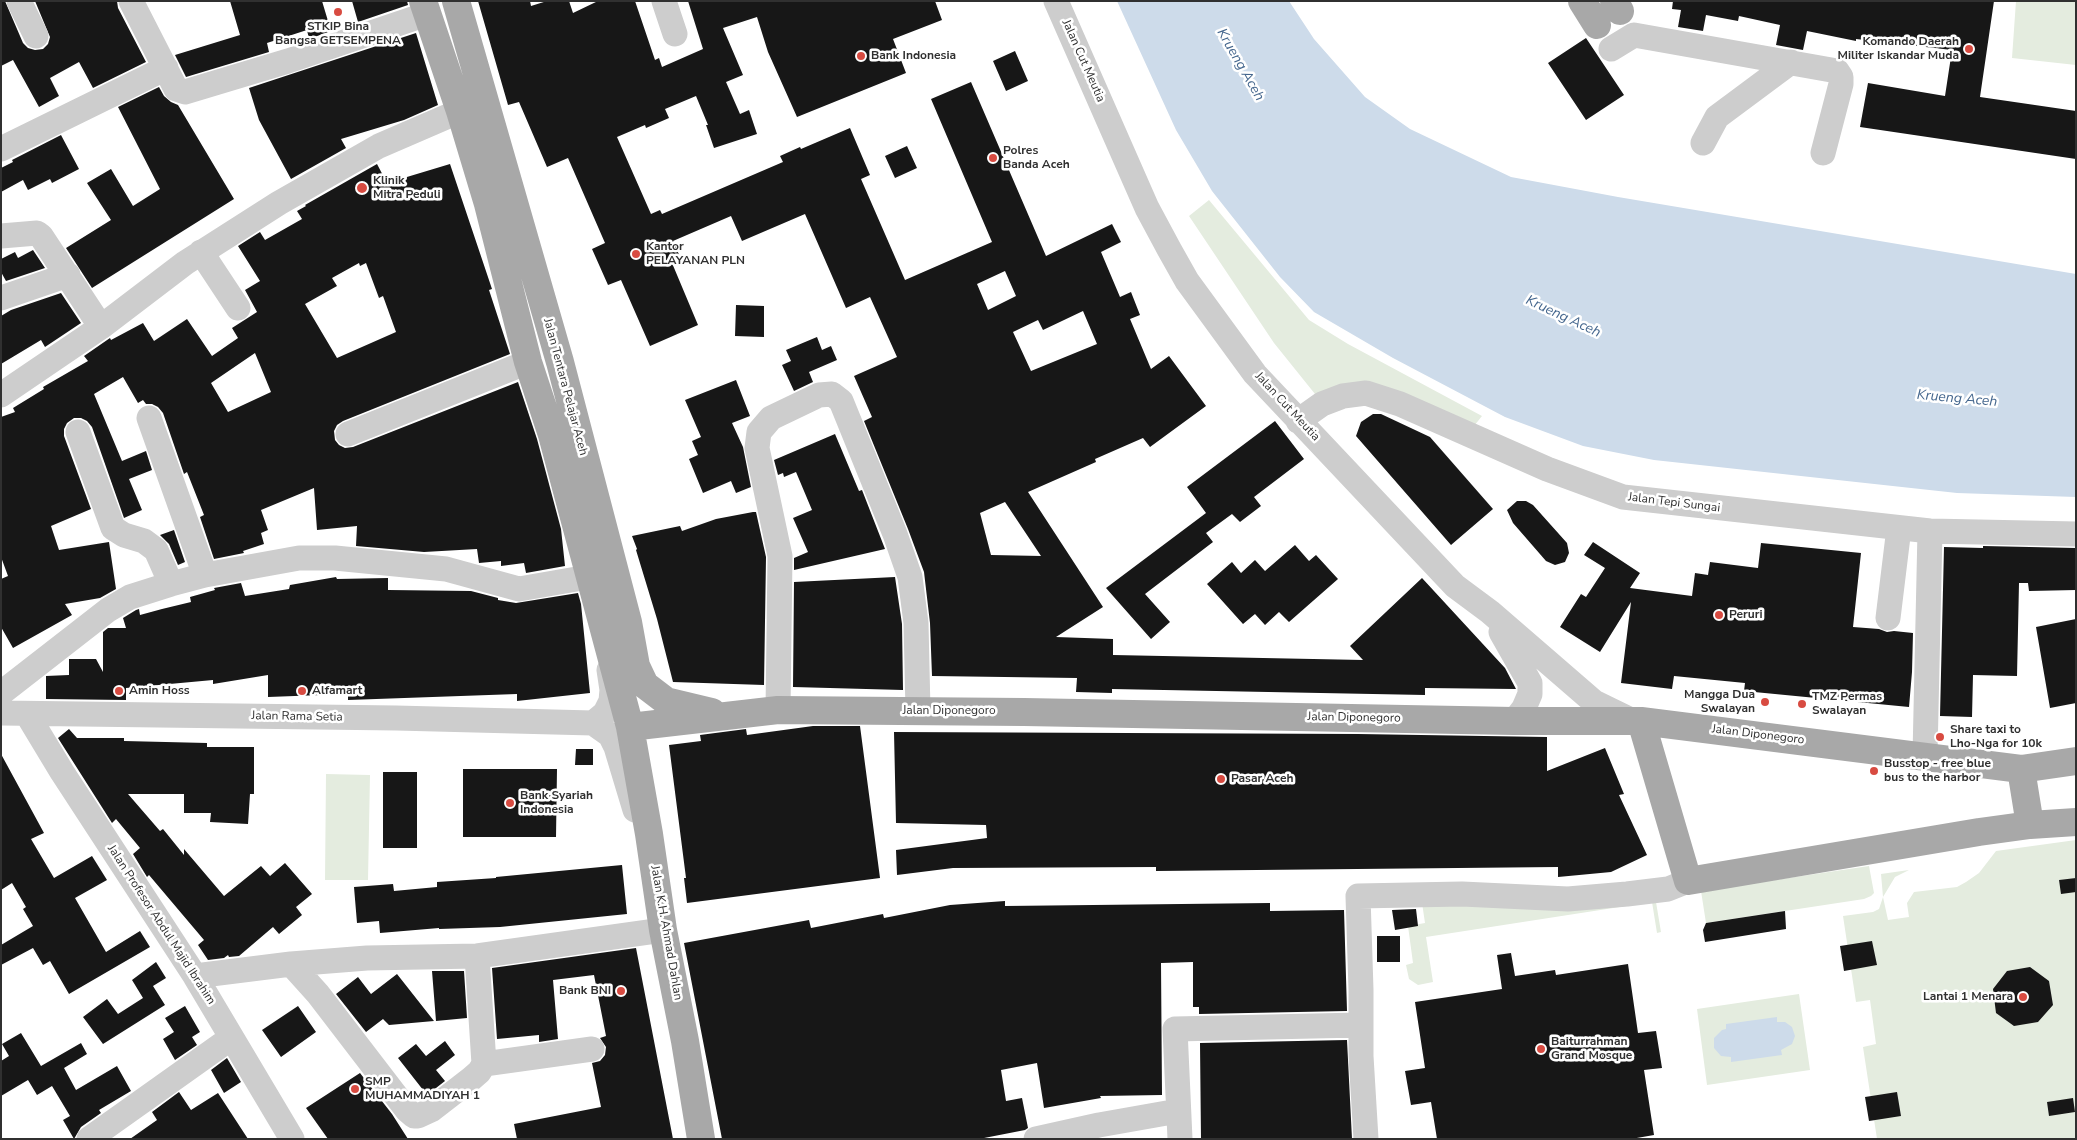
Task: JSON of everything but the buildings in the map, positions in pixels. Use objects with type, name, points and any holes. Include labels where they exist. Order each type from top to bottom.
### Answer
[{"type":"main road","name":"Jalan Tentara Pelajar Aceh","points":[[456,1],[500,198],[528,362],[552,435],[588,576],[630,727]]},
{"type":"main road","points":[[1582,1],[1597,25]]},
{"type":"main road","name":"Jalan Tentara Pelajar Aceh","points":[[425,7],[460,111],[500,198],[560,362],[628,622],[636,666],[645,685],[666,701],[729,717]]},
{"type":"main road","name":"Jalan Diponegoro","points":[[630,727],[778,710],[1514,721],[1637,721],[2021,769],[2076,761]]},
{"type":"main road","points":[[1637,721],[1688,882],[1871,849],[2030,825],[2076,822]]},
{"type":"main road","name":"Jalan K.H. Ahmad Dahlan","points":[[630,727],[649,834],[662,930],[685,1040],[701,1139]]},
{"type":"main road","points":[[2021,769],[2030,825]]},
{"type":"street","points":[[19,1],[36,36]]},
{"type":"street","points":[[132,1],[176,89],[184,92],[288,61],[425,7]]},
{"type":"street","points":[[664,1],[675,34]]},
{"type":"street","name":"Jalan Cut Meutia","points":[[1056,1],[1147,208],[1187,281],[1255,374],[1298,421],[1345,467],[1382,510],[1455,586],[1490,612],[1594,702],[1637,721]]},
{"type":"street","points":[[1611,49],[1634,34],[1837,71],[1841,84],[1823,153]]},
{"type":"street","points":[[1702,143],[1717,117],[1791,62]]},
{"type":"street","points":[[1,149],[166,68]]},
{"type":"street","points":[[1,396],[101,327],[201,252],[280,203],[379,146],[460,111]]},
{"type":"street","points":[[1,236],[37,233],[41,236],[101,327]]},
{"type":"street","points":[[201,252],[238,308]]},
{"type":"street","points":[[1,298],[68,275]]},
{"type":"street","points":[[348,434],[528,362]]},
{"type":"street","name":"Jalan Tepi Sungai","points":[[1298,421],[1322,404],[1343,396],[1366,393],[1400,404],[1547,469],[1623,497],[1930,531],[2076,534]]},
{"type":"street","points":[[778,710],[780,556],[757,448],[759,432],[771,418],[819,395],[832,394],[841,401],[895,534],[910,577],[916,623],[918,711]]},
{"type":"street","points":[[149,418],[205,575]]},
{"type":"street","points":[[78,432],[113,528],[124,535],[151,545],[156,550],[171,584]]},
{"type":"street","points":[[1888,618],[1899,528]]},
{"type":"street","points":[[1925,756],[1930,531]]},
{"type":"street","points":[[9,703],[108,610],[130,598],[205,575],[299,558],[335,558],[446,569],[519,589],[588,576]]},
{"type":"street","points":[[1490,612],[1530,683],[1530,694],[1524,708],[1514,721]]},
{"type":"street","points":[[604,628],[612,690],[611,701],[605,713],[593,723],[610,736],[616,747],[632,805],[649,834]]},
{"type":"street","name":"Jalan Rama Setia","points":[[9,703],[396,718],[593,723]]},
{"type":"street","name":"Jalan Profesor Abdul Majid Ibrahim","points":[[9,703],[62,772],[195,976],[292,1139]]},
{"type":"street","points":[[1366,1139],[1360,1025],[1361,990],[1358,896],[1462,894],[1568,899],[1668,889],[1688,882]]},
{"type":"street","points":[[195,976],[291,964],[367,958],[477,956],[662,930]]},
{"type":"street","points":[[291,964],[318,994],[407,1110],[414,1116],[431,1110],[479,1072],[484,1064],[477,956]]},
{"type":"street","points":[[1180,1139],[1175,1029],[1360,1025]]},
{"type":"street","points":[[90,1139],[231,1038]]},
{"type":"street","points":[[484,1064],[592,1049]]},
{"type":"street","points":[[1036,1139],[1099,1124],[1178,1111]]},
{"type":"shaded area","points":[[2016,1],[2076,1],[2076,65],[2012,58]]},
{"type":"shaded area","points":[[1209,200],[1309,320],[1348,344],[1482,416],[1462,441],[1367,399],[1315,394],[1274,343],[1189,216]]},
{"type":"shaded area","points":[[326,774],[370,775],[368,880],[325,880]]},
{"type":"shaded area","points":[[2076,840],[2076,1139],[1877,1139],[1863,1047],[1876,1044],[1870,1000],[1856,1002],[1843,916],[1873,912],[1879,909],[1883,897],[1888,920],[1909,917],[1907,903],[1914,892],[1957,887],[1979,873],[1996,851]]},
{"type":"shaded area","points":[[1869,866],[1874,893],[1864,899],[1706,923],[1701,891]]},
{"type":"shaded area","points":[[1909,870],[1895,877],[1883,897],[1881,874]]},
{"type":"shaded area","points":[[1421,896],[1655,896],[1661,932],[1657,933],[1652,902],[1426,937],[1433,982],[1418,985],[1409,979],[1406,965],[1413,963],[1408,926],[1425,923]]},
{"type":"shaded area","points":[[1799,994],[1810,1070],[1707,1085],[1697,1009]]},
{"type":"water","name":"Krueng Aceh","points":[[1117,1],[1289,1],[1314,39],[1365,97],[1410,129],[1511,177],[1618,197],[2076,274],[2076,497],[1957,493],[1654,460],[1583,446],[1505,417],[1393,358],[1314,312],[1280,277],[1212,191],[1176,130]]},
{"type":"water","points":[[1777,1017],[1777,1022],[1785,1022],[1792,1027],[1795,1036],[1792,1044],[1781,1050],[1782,1055],[1731,1062],[1731,1057],[1721,1056],[1714,1048],[1714,1038],[1722,1030],[1726,1029],[1726,1024]]},
{"type":"place","name":"STKIP Bina Bangsa GETSEMPENA","points":[[338,12]]},
{"type":"place","name":"Komando Daerah Militer Iskandar Muda","points":[[1969,49]]},
{"type":"place","name":"Bank Indonesia","points":[[861,56]]},
{"type":"place","name":"Polres Banda Aceh","points":[[993,158]]},
{"type":"place","name":"Klinik Mitra Peduli","points":[[362,188]]},
{"type":"place","name":"Kantor PELAYANAN PLN","points":[[636,254]]},
{"type":"place","name":"Peruri","points":[[1719,615]]},
{"type":"place","name":"Amin Hoss","points":[[119,691]]},
{"type":"place","name":"Alfamart","points":[[302,691]]},
{"type":"place","name":"Mangga Dua Swalayan","points":[[1765,702]]},
{"type":"place","name":"TMZ Permas Swalayan","points":[[1802,704]]},
{"type":"place","name":"Share taxi to Lho-Nga for 10k","points":[[1940,737]]},
{"type":"place","name":"Busstop - free blue bus to the harbor","points":[[1874,771]]},
{"type":"place","name":"Pasar Aceh","points":[[1221,779]]},
{"type":"place","name":"Bank Syariah Indonesia","points":[[510,803]]},
{"type":"place","name":"Bank BNI","points":[[621,991]]},
{"type":"place","name":"Lantai 1 Menara","points":[[2023,997]]},
{"type":"place","name":"Baiturrahman Grand Mosque","points":[[1541,1049]]},
{"type":"place","name":"SMP MUHAMMADIYAH 1","points":[[355,1089]]}]
